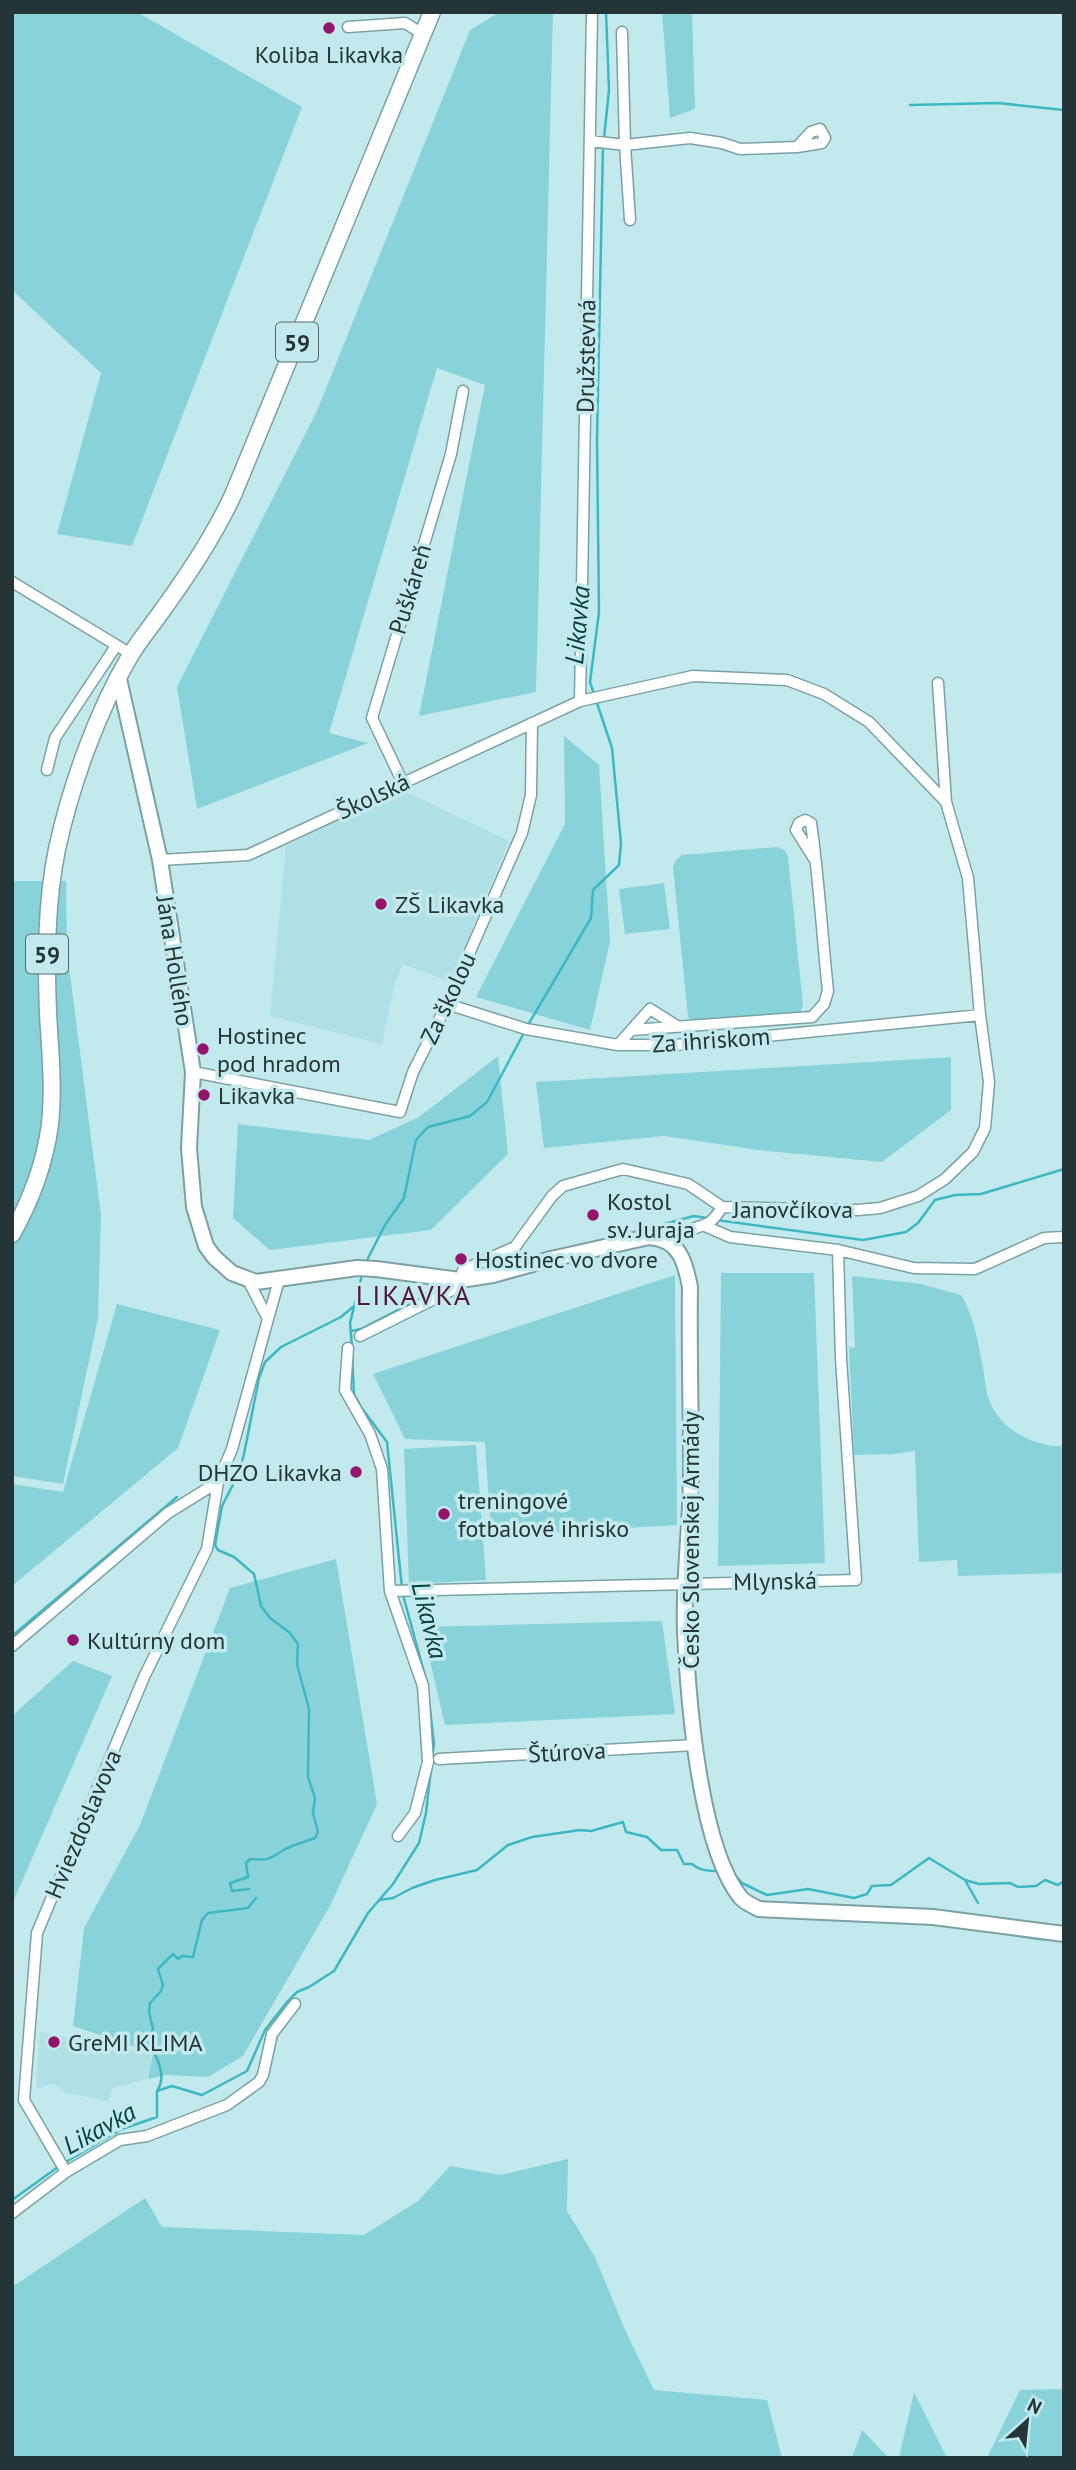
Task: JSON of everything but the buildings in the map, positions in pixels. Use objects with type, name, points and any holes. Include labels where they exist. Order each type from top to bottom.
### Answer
[{"type":"main road","name":"59","points":[[12,1234],[32,1193],[44,1158],[50,1126],[52,1066],[47,927],[57,849],[86,752],[131,654],[192,569],[233,495],[432,12]]},
{"type":"street","name":"Družstevná","points":[[580,701],[593,12]]},
{"type":"street","points":[[348,27],[405,23],[423,34]]},
{"type":"street","points":[[622,32],[630,219]]},
{"type":"street","points":[[590,141],[625,145],[690,138],[740,149],[797,147]]},
{"type":"street","name":"Puškáreň","points":[[402,782],[372,718],[451,454],[463,391]]},
{"type":"street","points":[[12,582],[131,654]]},
{"type":"street","points":[[47,770],[55,738],[116,646]]},
{"type":"street","name":"Školská","points":[[160,860],[248,855],[580,701],[694,676],[787,680],[824,694],[869,722],[946,803]]},
{"type":"street","name":"Jána Hollého","points":[[119,679],[160,860],[193,1072],[189,1148],[194,1207],[206,1247],[214,1258],[232,1273],[248,1280]]},
{"type":"street","points":[[938,683],[946,803]]},
{"type":"street","name":"Za školou","points":[[193,1072],[400,1112],[413,1072],[447,1004],[525,821],[531,795],[532,723]]},
{"type":"street","name":"Janovčíkova","points":[[248,1280],[279,1280],[357,1268],[460,1280],[493,1275],[649,1237],[669,1242],[688,1230],[705,1226],[714,1220],[722,1207],[858,1210],[880,1208],[918,1196],[945,1180],[979,1143],[985,1128],[989,1082],[968,878],[946,803]]},
{"type":"street","points":[[632,1030],[812,1017],[824,1004],[828,991],[815,860]]},
{"type":"street","name":"Za ihriskom","points":[[447,1004],[526,1029],[618,1045],[676,1045],[980,1015]]},
{"type":"street","points":[[618,1045],[650,1009],[677,1027]]},
{"type":"street","points":[[360,1336],[454,1289],[463,1270],[515,1247],[552,1196],[563,1186],[623,1168],[688,1184],[722,1207]]},
{"type":"street","points":[[705,1226],[730,1237],[838,1250],[914,1268],[975,1269],[1044,1238],[1064,1237]]},
{"type":"street","name":"Česko Slovenskej Armády","points":[[669,1242],[681,1254],[690,1287],[691,1475],[685,1630],[695,1745],[708,1816],[732,1884],[743,1901],[759,1909],[933,1917],[1064,1934]]},
{"type":"street","name":"Mlynská","points":[[398,1590],[856,1580],[841,1359],[838,1250]]},
{"type":"street","points":[[248,1280],[268,1320]]},
{"type":"street","points":[[268,1320],[279,1280]]},
{"type":"street","name":"Hviezdoslavova","points":[[66,2172],[24,2100],[37,1933],[144,1677],[207,1549],[218,1482],[232,1449],[268,1320]]},
{"type":"street","points":[[348,1348],[345,1390],[370,1434],[382,1469],[398,1590],[423,1686],[428,1762],[415,1813],[398,1836]]},
{"type":"street","points":[[12,1646],[168,1513],[193,1495],[218,1482]]},
{"type":"street","points":[[193,1495],[213,1510]]},
{"type":"street","name":"Štúrova","points":[[439,1759],[695,1745]]},
{"type":"street","points":[[12,2213],[66,2172],[120,2140],[147,2136],[227,2105],[259,2082],[272,2034],[295,2004]]},
{"type":"shaded area","points":[[12,12],[137,12],[302,107],[132,546],[57,534],[101,373],[12,290]]},
{"type":"shaded area","points":[[500,12],[553,12],[536,692],[419,716],[485,385],[437,368],[329,733],[368,743],[197,809],[177,687],[317,411],[470,30]]},
{"type":"shaded area","points":[[662,12],[692,12],[695,109],[670,118]]},
{"type":"shaded area","points":[[564,736],[599,765],[610,942],[590,1030],[476,997],[565,824]]},
{"type":"shaded area","name":"ZŠ Likavka","points":[[404,791],[509,841],[450,982],[403,964],[394,986],[382,1044],[270,1016],[286,846],[381,797]]},
{"type":"shaded area","points":[[777,847],[784,850],[788,856],[803,1006],[794,1017],[692,1022],[688,1017],[673,867],[676,860],[682,855]]},
{"type":"shaded area","points":[[12,881],[66,881],[67,951],[101,1215],[98,1318],[63,1484],[12,1476]]},
{"type":"shaded area","points":[[664,883],[670,929],[625,934],[619,889]]},
{"type":"shaded area","points":[[498,1056],[508,1154],[431,1230],[270,1250],[233,1218],[238,1124],[369,1140],[419,1117]]},
{"type":"shaded area","points":[[951,1057],[951,1110],[882,1162],[758,1150],[664,1136],[544,1148],[536,1082]]},
{"type":"shaded area","points":[[721,1273],[814,1273],[825,1563],[718,1566]]},
{"type":"shaded area","points":[[675,1275],[677,1525],[491,1536],[485,1442],[405,1439],[373,1374]]},
{"type":"shaded area","points":[[852,1276],[921,1284],[961,1295],[973,1323],[987,1394],[994,1411],[1019,1435],[1052,1446],[1064,1446],[1064,1573],[958,1576],[957,1560],[919,1562],[915,1451],[854,1455],[849,1347],[855,1348]]},
{"type":"shaded area","points":[[117,1304],[220,1330],[178,1448],[12,1586],[12,1484],[63,1492]]},
{"type":"shaded area","name":"treningové fotbalové ihrisko","points":[[476,1445],[486,1580],[409,1584],[404,1449]]},
{"type":"shaded area","points":[[336,1559],[377,1804],[331,1904],[243,2056],[208,2077],[166,2075],[148,2079],[153,2053],[73,2026],[84,1928],[140,1825],[230,1588]]},
{"type":"shaded area","points":[[662,1621],[675,1714],[445,1725],[422,1627]]},
{"type":"shaded area","points":[[73,1661],[112,1676],[12,1904],[12,1716]]},
{"type":"shaded area","points":[[40,2032],[152,2055],[147,2079],[113,2088],[108,2101],[66,2093],[53,2083],[38,2089],[36,2082]]},
{"type":"shaded area","points":[[568,2159],[567,2211],[595,2257],[625,2330],[654,2390],[767,2400],[782,2458],[12,2458],[12,2287],[145,2198],[162,2227],[364,2235],[418,2201],[450,2166],[501,2175]]},
{"type":"shaded area","points":[[1064,2389],[1064,2458],[987,2458],[1020,2390]]},
{"type":"shaded area","points":[[914,2392],[947,2458],[899,2458]]},
{"type":"shaded area","points":[[862,2430],[889,2458],[852,2458]]},
{"type":"waterway","name":"Likavka","points":[[604,138],[609,90],[606,12]]},
{"type":"waterway","points":[[910,105],[998,103],[1064,110]]},
{"type":"waterway","name":"Likavka","points":[[528,1025],[591,918],[593,890],[619,865],[621,843],[612,748],[590,682],[599,612],[597,439],[603,145]]},
{"type":"waterway","name":"Likavka","points":[[366,1262],[385,1225],[404,1198],[416,1140],[428,1127],[470,1116],[487,1102],[525,1031]]},
{"type":"waterway","points":[[717,1220],[863,1240],[906,1232],[918,1223],[935,1200],[955,1195],[981,1194],[1064,1169]]},
{"type":"waterway","points":[[612,1238],[694,1216],[707,1218]]},
{"type":"waterway","name":"Likavka","points":[[352,1347],[350,1323],[362,1275]]},
{"type":"waterway","points":[[351,1331],[361,1329],[448,1284]]},
{"type":"waterway","points":[[249,1889],[232,1891],[230,1883],[248,1877],[246,1863],[250,1859],[270,1858],[285,1849],[315,1838],[318,1832],[313,1813],[315,1798],[308,1777],[309,1709],[297,1664],[298,1644],[261,1606],[254,1574],[234,1557],[218,1550],[215,1545],[222,1506],[239,1473],[259,1378],[265,1362],[281,1347],[341,1317],[353,1307]]},
{"type":"waterway","name":"Likavka","points":[[352,1354],[354,1394],[387,1442],[402,1588]]},
{"type":"waterway","points":[[12,1636],[177,1497]]},
{"type":"waterway","name":"Likavka","points":[[403,1595],[427,1683]]},
{"type":"waterway","name":"Likavka","points":[[429,1700],[434,1744],[432,1759]]},
{"type":"waterway","name":"Likavka","points":[[64,2163],[122,2129],[157,2117],[157,2091],[172,2086],[202,2095],[247,2071],[265,2030],[297,1992],[334,1971],[368,1913],[393,1884],[419,1843],[426,1813],[431,1769]]},
{"type":"waterway","points":[[380,1900],[393,1898],[435,1880],[477,1870],[508,1845],[532,1837],[580,1830],[591,1831],[623,1822],[626,1832],[647,1837],[661,1850],[677,1850],[684,1864],[720,1871]]},
{"type":"waterway","points":[[733,1873],[742,1883],[767,1895],[808,1889],[854,1898],[867,1894],[872,1886],[891,1885],[929,1858],[965,1880],[979,1884],[1010,1883],[1018,1887],[1036,1886],[1045,1880],[1058,1885],[1064,1881]]},
{"type":"waterway","points":[[966,1882],[978,1903]]},
{"type":"waterway","points":[[158,2089],[161,2071],[148,2042],[153,2029],[150,2003],[163,1985],[158,1969],[173,1954],[178,1959],[182,1956],[193,1957],[202,1920],[208,1913],[248,1908],[256,1898]]},
{"type":"waterway","points":[[1008,1934],[1060,1940]]},
{"type":"waterway","name":"Likavka","points":[[12,2200],[58,2167]]},
{"type":"place","name":"Koliba Likavka","points":[[329,28]]},
{"type":"place","name":"ZŠ Likavka","points":[[381,904]]},
{"type":"place","name":"Hostinec pod hradom","points":[[203,1049]]},
{"type":"place","name":"Likavka","points":[[204,1095]]},
{"type":"place","name":"Kostol sv. Juraja","points":[[593,1215]]},
{"type":"place","name":"Hostinec vo dvore","points":[[461,1259]]},
{"type":"place","name":"DHZO Likavka","points":[[356,1472]]},
{"type":"place","name":"treningové fotbalové ihrisko","points":[[444,1514]]},
{"type":"place","name":"Kultúrny dom","points":[[73,1640]]},
{"type":"place","name":"GreMI KLIMA","points":[[54,2042]]},
{"type":"district","name":"LIKAVKA","points":[[414,1294]]}]
